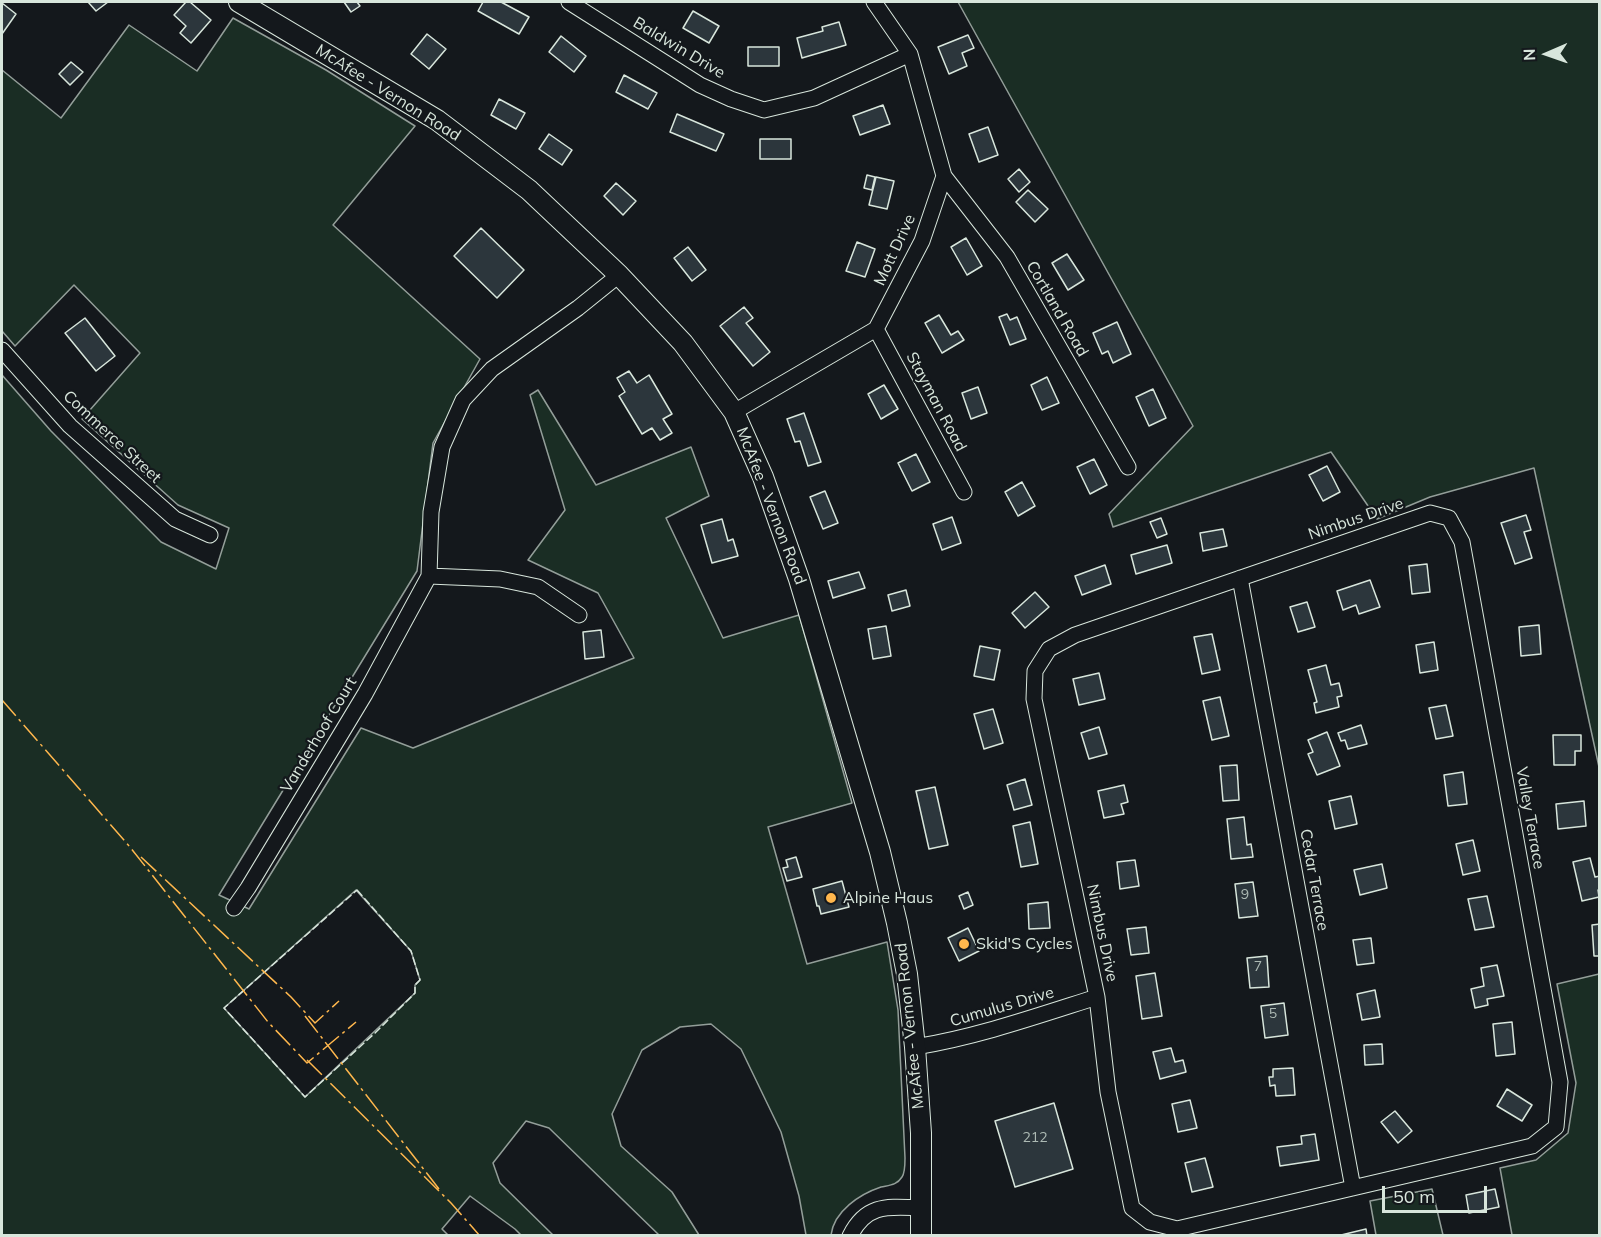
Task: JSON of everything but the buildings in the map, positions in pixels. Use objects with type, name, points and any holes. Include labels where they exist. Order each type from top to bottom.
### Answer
[{"type":"main road","name":"McAfee - Vernon Road","points":[[239,2],[437,120],[529,190],[619,275],[683,343],[735,412],[763,477],[800,579],[880,852],[897,923],[907,974],[915,1047],[921,1133],[921,1236]]},
{"type":"street","name":"Baldwin Drive","points":[[569,2],[700,85],[764,110],[814,98],[910,54]]},
{"type":"street","points":[[874,2],[910,54],[944,176]]},
{"type":"street","name":"Mott Drive","points":[[876,329],[922,241],[944,176]]},
{"type":"street","name":"Cortland Road","points":[[944,176],[1007,257],[1128,467]]},
{"type":"street","name":"Vanderhoof Court","points":[[234,908],[365,694],[429,576],[431,512],[442,447],[463,400],[492,369],[578,308],[619,275]]},
{"type":"street","points":[[735,412],[876,329]]},
{"type":"street","name":"Stayman Road","points":[[876,329],[964,492]]},
{"type":"street","name":"Commerce Street","points":[[2,350],[70,426],[175,519],[210,536]]},
{"type":"street","name":"Nimbus Drive","points":[[1449,518],[1430,513],[1075,635],[1049,649],[1035,671],[1034,699],[1097,997],[1108,1092],[1132,1208],[1150,1222],[1177,1229],[1532,1146],[1556,1127]]},
{"type":"street","name":"Valley Terrace","points":[[1449,518],[1461,542],[1560,1082],[1556,1127]]},
{"type":"street","points":[[429,576],[500,579],[538,587],[579,615]]},
{"type":"street","name":"Cedar Terrace","points":[[1240,578],[1353,1188]]},
{"type":"street","name":"Cumulus Drive","points":[[915,1047],[957,1039],[1097,997]]},
{"type":"street","points":[[850,1236],[862,1217],[879,1208],[922,1208]]},
{"type":"green space","points":[[958,2],[1599,2],[1599,767],[1534,468],[1430,497],[1377,519],[1331,452],[1113,527],[1109,514],[1193,426]]},
{"type":"green space","points":[[233,18],[326,70],[415,126],[333,225],[480,359],[433,443],[417,571],[219,895],[249,909],[361,728],[413,748],[634,658],[598,593],[528,560],[565,510],[530,395],[538,390],[596,485],[691,447],[709,496],[666,518],[723,638],[799,615],[852,803],[768,827],[807,964],[887,942],[898,1010],[904,1171],[896,1183],[873,1190],[849,1205],[837,1218],[831,1235],[806,1235],[799,1196],[781,1132],[741,1049],[711,1024],[680,1027],[642,1050],[612,1114],[621,1146],[672,1192],[699,1235],[659,1235],[549,1128],[526,1121],[493,1163],[500,1183],[553,1235],[521,1235],[470,1196],[442,1229],[448,1235],[2,1235],[2,375],[51,431],[161,542],[216,569],[229,528],[178,505],[82,419],[140,353],[74,285],[15,346],[2,331],[2,70],[61,118],[129,25],[197,71]],"holes":[[[356,890],[411,951],[420,980],[415,985],[415,993],[305,1097],[224,1008]]]},
{"type":"green space","points":[[1599,974],[1599,1235],[1512,1235],[1500,1168],[1536,1160],[1568,1133],[1576,1083],[1557,984]]},
{"type":"green space","points":[[1432,1189],[1443,1235],[1376,1235],[1370,1201]]},
{"type":"fence","points":[[357,890],[411,951],[420,980],[415,985],[415,993],[305,1097],[224,1008],[357,890]]},
{"type":"power","points":[[2,700],[130,847],[268,1022],[307,1063],[356,1022]]},
{"type":"power","points":[[141,857],[291,997],[315,1023],[339,1001]]},
{"type":"power","points":[[305,1016],[439,1189]]},
{"type":"power","points":[[307,1060],[451,1203],[480,1236]]},
{"type":"place","name":"Alpine Haus","points":[[831,898]]},
{"type":"place","name":"Skid'S Cycles","points":[[964,944]]}]
